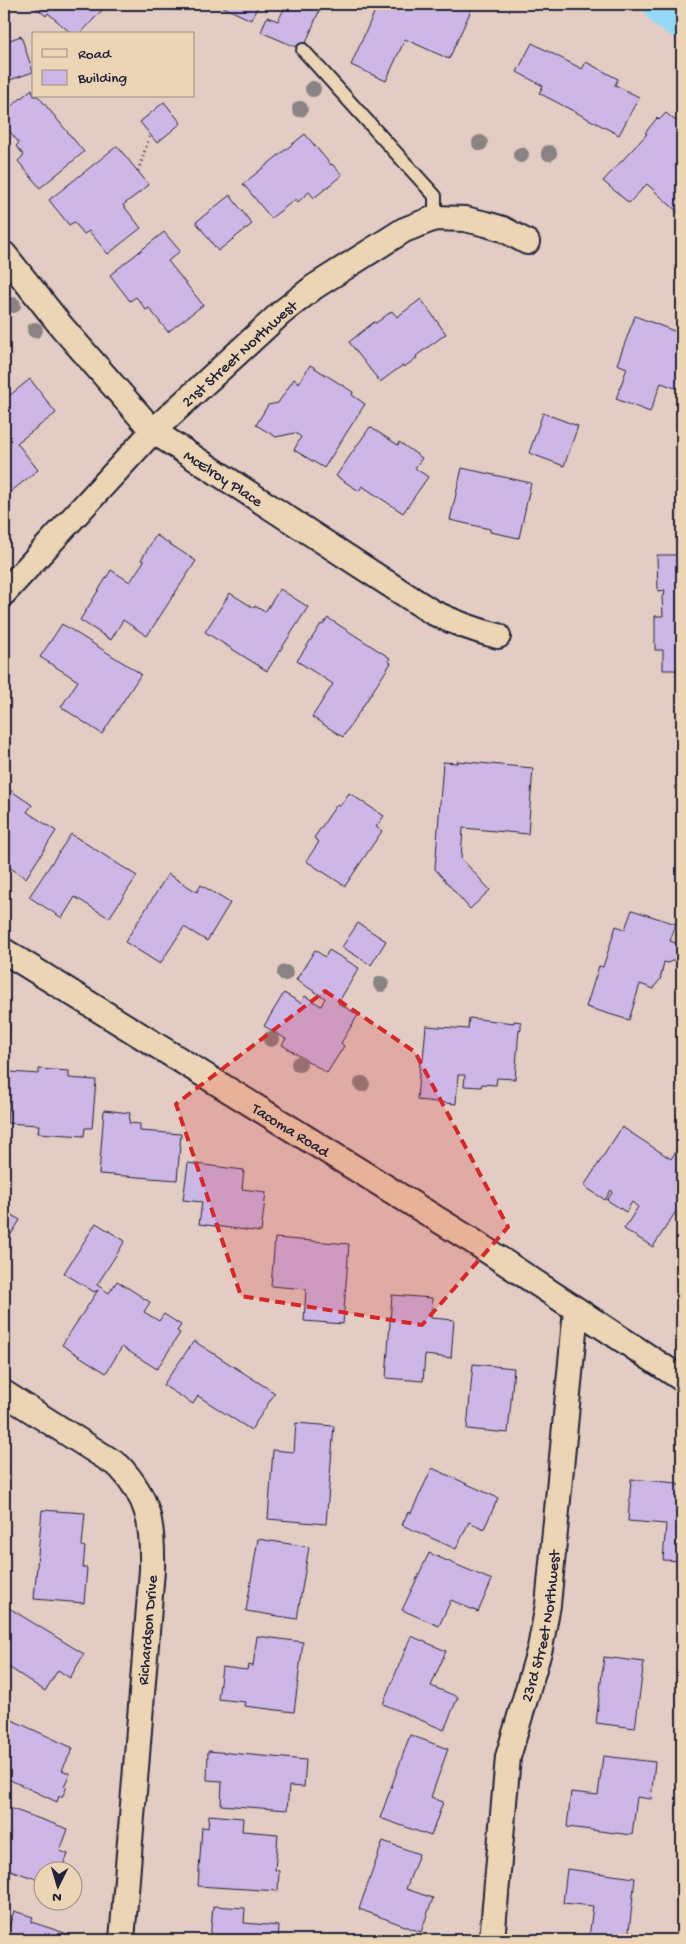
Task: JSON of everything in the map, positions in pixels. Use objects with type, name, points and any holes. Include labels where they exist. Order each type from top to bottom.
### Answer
[{"type":"street","name":"21st Street Northwest","points":[[4,593],[153,431],[281,313],[314,287],[404,230],[434,218],[465,220],[486,224],[502,229],[527,242]]},
{"type":"street","name":"McElroy Place","points":[[4,254],[62,326],[153,431],[432,612],[468,628],[498,636]]},
{"type":"street","name":"Tacoma Road","points":[[4,951],[471,1240],[682,1379]]},
{"type":"street","name":"23rd Street Northwest","points":[[492,1940],[508,1757],[540,1648],[548,1605],[576,1310]]},
{"type":"street","name":"Richardson Drive","points":[[4,1393],[119,1466],[140,1491],[150,1518],[152,1570],[122,1940]]},
{"type":"lane","points":[[303,50],[436,196],[434,218]]},
{"type":"path","points":[[138,171],[150,135]]},
{"type":"highlighted area","points":[[325,991],[415,1052],[508,1227],[422,1325],[241,1296],[176,1104]]},
{"type":"building","points":[[32,4],[101,4],[105,7],[82,32],[70,32],[48,13],[46,16]]},
{"type":"building","points":[[217,4],[259,4],[251,20]]},
{"type":"building","points":[[284,4],[322,4],[303,50],[261,32],[267,17],[278,21],[286,5]]},
{"type":"building","points":[[378,4],[461,4],[472,8],[449,59],[405,39],[386,81],[351,65]]},
{"type":"building","points":[[21,36],[32,72],[7,81],[4,72],[4,42]]},
{"type":"building","points":[[532,43],[582,69],[586,62],[618,79],[615,85],[639,97],[619,135],[539,93],[543,86],[517,72]]},
{"type":"building","points":[[32,89],[32,98],[40,98],[84,152],[40,188],[18,161],[24,155],[16,146],[19,143],[4,124],[4,112]]},
{"type":"building","points":[[164,102],[181,123],[157,143],[140,122]]},
{"type":"building","points":[[666,113],[682,126],[682,216],[647,184],[629,203],[603,181],[647,134],[645,133],[657,118],[659,120]]},
{"type":"building","points":[[305,134],[342,175],[314,198],[309,192],[298,202],[296,199],[271,218],[243,184]]},
{"type":"building","points":[[117,146],[149,185],[123,205],[141,228],[108,254],[89,231],[84,234],[74,222],[69,225],[49,200]]},
{"type":"building","points":[[230,195],[252,224],[218,251],[196,222]]},
{"type":"building","points":[[164,232],[180,251],[168,261],[203,305],[168,332],[149,308],[146,310],[136,297],[130,301],[110,275]]},
{"type":"building","points":[[421,299],[446,334],[416,356],[417,358],[404,367],[403,365],[380,382],[349,342],[374,322],[376,323],[392,311],[397,317]]},
{"type":"building","points":[[635,316],[682,334],[681,390],[661,383],[650,412],[616,399],[627,368],[617,364]]},
{"type":"building","points":[[310,365],[353,392],[352,395],[365,404],[324,468],[294,450],[301,437],[295,433],[276,437],[256,425],[268,405],[278,403],[294,379],[299,383]]},
{"type":"building","points":[[30,379],[56,413],[17,443],[38,470],[9,493],[4,486],[4,400]]},
{"type":"building","points":[[543,413],[578,426],[564,466],[529,453]]},
{"type":"building","points":[[370,427],[398,445],[399,442],[422,458],[415,468],[428,477],[403,513],[362,486],[359,491],[336,476]]},
{"type":"building","points":[[462,468],[531,483],[519,538],[490,532],[490,529],[450,520]]},
{"type":"building","points":[[156,535],[196,561],[147,636],[123,620],[111,640],[80,620],[111,570],[130,582],[144,561],[141,560]]},
{"type":"building","points":[[657,555],[682,555],[682,670],[663,670],[663,650],[655,650],[655,616],[663,616],[662,596],[664,596],[665,590],[658,591]]},
{"type":"building","points":[[280,589],[308,607],[267,671],[205,632],[230,593],[254,608],[255,606],[265,612]]},
{"type":"building","points":[[328,618],[390,658],[388,661],[391,663],[343,737],[312,717],[333,684],[297,661],[321,624],[323,625]]},
{"type":"building","points":[[62,624],[141,674],[102,734],[61,707],[78,681],[40,657]]},
{"type":"building","points":[[457,761],[533,768],[528,834],[463,828],[461,858],[490,890],[470,909],[435,869],[443,762],[458,763]]},
{"type":"building","points":[[4,786],[32,805],[27,812],[56,831],[26,878],[4,864]]},
{"type":"building","points":[[349,793],[384,816],[376,827],[382,831],[345,886],[306,861],[319,842],[314,838],[337,804],[340,806]]},
{"type":"building","points":[[71,834],[137,876],[109,918],[75,897],[62,918],[29,897]]},
{"type":"building","points":[[168,874],[197,892],[201,885],[230,903],[207,941],[184,927],[160,964],[125,942]]},
{"type":"building","points":[[632,910],[676,924],[670,941],[676,943],[678,949],[675,959],[668,963],[664,962],[660,980],[654,989],[640,984],[629,1020],[586,1007],[599,966],[603,967],[616,926],[625,929]]},
{"type":"building","points":[[358,923],[386,941],[371,965],[342,947]]},
{"type":"building","points":[[315,950],[325,957],[329,950],[359,968],[338,1003],[358,1015],[341,1043],[344,1046],[327,1073],[282,1045],[286,1039],[264,1026],[284,993],[301,1003],[305,996],[321,1006],[325,998],[296,980]]},
{"type":"building","points":[[469,1018],[514,1023],[514,1021],[521,1022],[515,1079],[497,1078],[496,1085],[482,1084],[481,1087],[464,1086],[465,1075],[458,1075],[456,1104],[417,1100],[420,1060],[423,1060],[426,1026],[468,1029]]},
{"type":"building","points":[[4,1024],[10,1025],[6,1074],[4,1074]]},
{"type":"building","points":[[39,1069],[69,1071],[69,1078],[96,1080],[92,1128],[85,1128],[84,1136],[38,1133],[39,1125],[7,1123],[10,1072],[39,1074]]},
{"type":"building","points":[[104,1110],[130,1113],[129,1123],[140,1124],[140,1131],[181,1134],[177,1180],[99,1174]]},
{"type":"building","points":[[622,1127],[671,1159],[682,1144],[682,1202],[653,1247],[624,1229],[638,1207],[632,1202],[626,1212],[607,1200],[613,1192],[611,1190],[605,1200],[584,1186]]},
{"type":"building","points":[[188,1163],[244,1170],[242,1189],[266,1192],[261,1232],[199,1224],[202,1202],[183,1200]]},
{"type":"building","points":[[4,1210],[20,1220],[4,1246]]},
{"type":"building","points":[[96,1223],[125,1241],[97,1285],[109,1293],[117,1281],[150,1302],[144,1312],[159,1321],[164,1314],[181,1325],[177,1331],[180,1333],[157,1369],[122,1347],[106,1373],[62,1345],[98,1290],[94,1292],[64,1273]]},
{"type":"building","points":[[275,1238],[349,1244],[343,1324],[304,1321],[306,1289],[271,1286]]},
{"type":"building","points":[[392,1295],[432,1298],[431,1318],[454,1320],[451,1358],[425,1355],[423,1381],[386,1378]]},
{"type":"building","points":[[194,1341],[275,1393],[251,1430],[198,1396],[193,1404],[163,1385]]},
{"type":"building","points":[[473,1364],[514,1368],[508,1433],[467,1429]]},
{"type":"building","points":[[296,1423],[334,1426],[326,1524],[268,1519],[273,1450],[294,1452]]},
{"type":"building","points":[[432,1468],[498,1498],[484,1529],[469,1522],[456,1549],[402,1525],[408,1512],[411,1513]]},
{"type":"building","points":[[4,1471],[9,1471],[5,1523],[4,1523]]},
{"type":"building","points":[[631,1479],[677,1483],[677,1485],[682,1486],[682,1561],[663,1560],[666,1524],[628,1521]]},
{"type":"building","points":[[42,1510],[85,1513],[82,1546],[85,1547],[83,1568],[87,1568],[84,1603],[34,1599]]},
{"type":"building","points":[[258,1539],[309,1547],[297,1619],[246,1611]]},
{"type":"building","points":[[429,1553],[492,1580],[478,1612],[451,1600],[439,1626],[402,1610]]},
{"type":"building","points":[[4,1605],[84,1654],[70,1678],[58,1670],[45,1691],[4,1664]]},
{"type":"building","points":[[257,1636],[303,1642],[294,1712],[244,1706],[245,1702],[218,1699],[222,1667],[247,1670],[248,1665],[253,1666]]},
{"type":"building","points":[[411,1636],[446,1651],[431,1686],[458,1697],[444,1730],[383,1704]]},
{"type":"building","points":[[604,1657],[644,1662],[635,1728],[596,1723]]},
{"type":"building","points":[[12,1720],[73,1748],[62,1770],[70,1774],[64,1786],[67,1787],[62,1797],[59,1796],[57,1802],[4,1777],[4,1738]]},
{"type":"building","points":[[410,1735],[448,1749],[431,1797],[443,1802],[431,1836],[380,1818]]},
{"type":"building","points":[[208,1751],[306,1760],[304,1787],[289,1786],[287,1810],[221,1805],[222,1781],[207,1780]]},
{"type":"building","points":[[603,1756],[655,1762],[651,1799],[637,1797],[632,1835],[567,1827],[571,1792],[598,1795]]},
{"type":"building","points":[[4,1806],[68,1829],[60,1851],[68,1854],[65,1862],[32,1862],[32,1878],[4,1868]]},
{"type":"building","points":[[209,1815],[243,1818],[242,1831],[278,1834],[275,1870],[279,1871],[278,1891],[198,1886],[202,1827],[208,1828]]},
{"type":"building","points":[[383,1841],[419,1854],[406,1889],[433,1898],[421,1932],[359,1909]]},
{"type":"building","points":[[567,1869],[635,1878],[628,1940],[589,1938],[593,1906],[563,1903]]},
{"type":"building","points":[[213,1906],[245,1908],[244,1923],[279,1926],[278,1940],[210,1940]]},
{"type":"building","points":[[14,1911],[33,1917],[31,1922],[68,1934],[66,1940],[5,1940]]},
{"type":"waterway","points":[[669,4],[682,13]]}]
